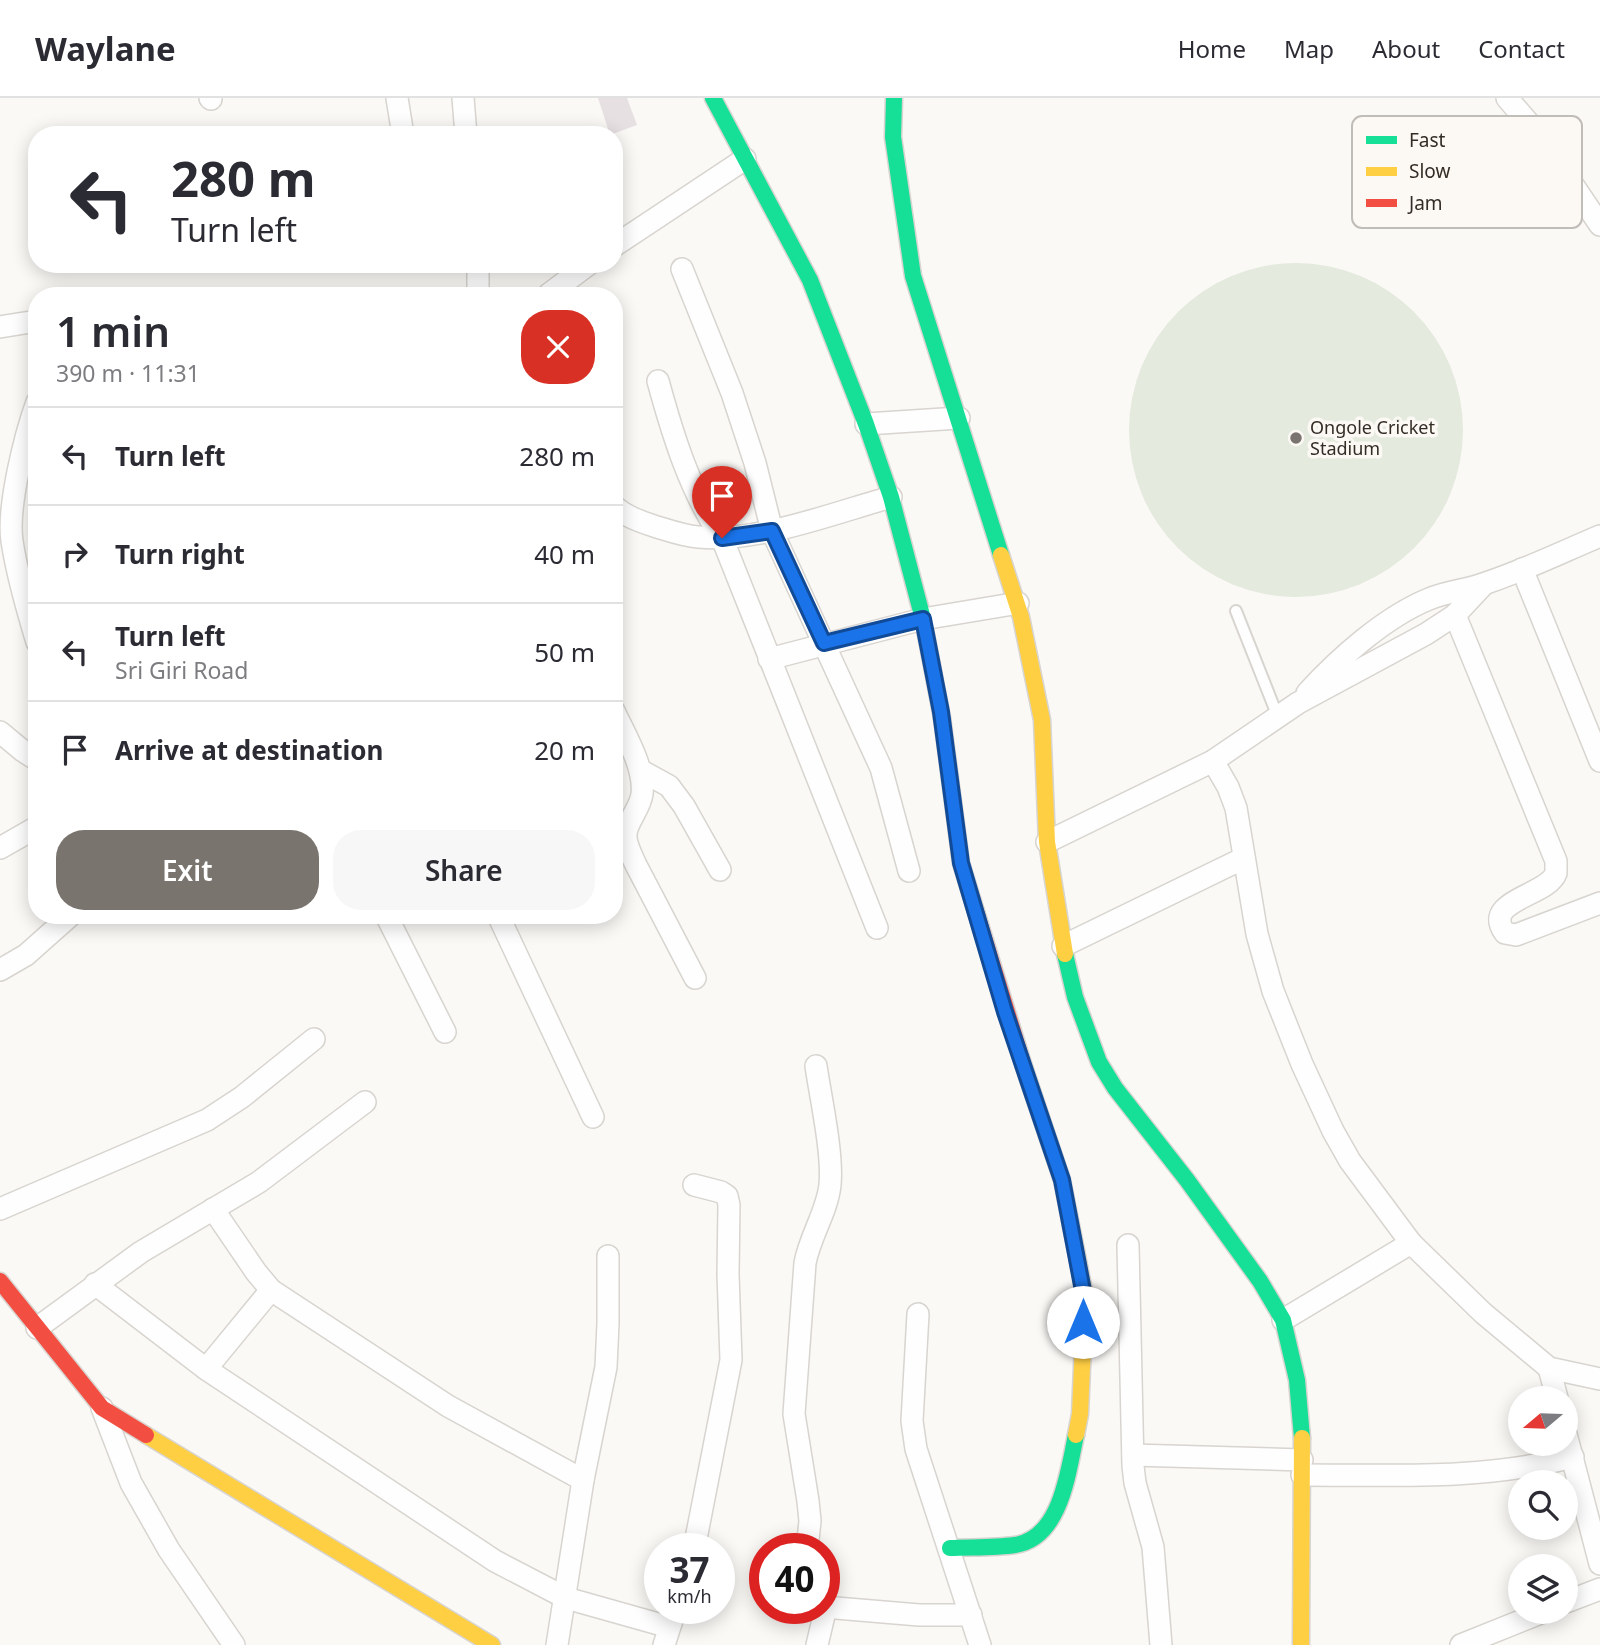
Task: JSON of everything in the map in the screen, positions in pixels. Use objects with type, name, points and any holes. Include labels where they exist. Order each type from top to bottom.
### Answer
[{"type":"street","points":[[397,98],[402,126]]},
{"type":"street","points":[[463,98],[465,126]]},
{"type":"street","points":[[713,98],[810,280],[891,496],[923,619],[941,712],[961,863],[1005,1012],[1062,1180],[1084,1296],[1080,1414],[1068,1471],[1055,1513],[1039,1536],[1017,1545],[950,1548]]},
{"type":"street","points":[[894,98],[894,137],[913,276],[1018,603],[1042,720],[1047,842],[1063,946],[1075,997],[1099,1062],[1115,1088],[1260,1281],[1283,1320],[1297,1380],[1302,1467],[1301,1645]]},
{"type":"street","points":[[1507,98],[1523,116]]},
{"type":"street","points":[[623,240],[746,159]]},
{"type":"street","points":[[1582,198],[1600,225]]},
{"type":"street","points":[[682,269],[732,393],[755,463],[772,531],[881,768],[909,871]]},
{"type":"street","points":[[558,287],[577,273]]},
{"type":"street","points":[[0,327],[28,322]]},
{"type":"street","points":[[658,381],[688,475],[722,538],[877,928]]},
{"type":"street","points":[[866,424],[958,418]]},
{"type":"street","points":[[28,434],[12,512],[11,539],[28,606]]},
{"type":"street","points":[[623,513],[697,537],[722,538],[772,531],[891,496]]},
{"type":"street","points":[[1298,703],[1330,668],[1408,610],[1429,599],[1484,584],[1600,537]]},
{"type":"street","points":[[1522,569],[1600,761]]},
{"type":"street","points":[[1047,842],[1213,761],[1298,703],[1426,634],[1455,615],[1484,584]]},
{"type":"street","points":[[769,659],[923,619],[1018,603]]},
{"type":"street","points":[[1455,615],[1556,862],[1556,872],[1551,880],[1505,908],[1499,918],[1500,926],[1505,933],[1516,935],[1600,903]]},
{"type":"street","points":[[623,731],[640,770],[642,792],[637,812],[628,826],[628,846],[695,978]]},
{"type":"street","points":[[0,732],[28,754]]},
{"type":"street","points":[[1213,761],[1236,808],[1257,934],[1273,990],[1302,1063],[1350,1161],[1411,1243],[1483,1313],[1549,1368],[1600,1379]]},
{"type":"street","points":[[640,770],[669,786],[684,806],[720,870]]},
{"type":"street","points":[[0,848],[28,832]]},
{"type":"street","points":[[1063,946],[1244,858]]},
{"type":"street","points":[[0,970],[26,955],[61,924]]},
{"type":"street","points":[[391,924],[445,1032]]},
{"type":"street","points":[[502,924],[593,1117]]},
{"type":"street","points":[[0,1209],[207,1120],[242,1097],[314,1039]]},
{"type":"street","points":[[809,1533],[810,1521],[794,1414],[805,1263],[826,1202],[830,1174],[816,1066]]},
{"type":"street","points":[[37,1328],[141,1252],[259,1182],[365,1102]]},
{"type":"street","points":[[694,1185],[721,1192],[727,1196],[729,1205],[730,1360],[697,1533]]},
{"type":"street","points":[[213,1209],[271,1290],[448,1406],[583,1480]]},
{"type":"street","points":[[1283,1320],[1411,1243]]},
{"type":"street","points":[[1128,1245],[1135,1483],[1153,1546],[1161,1645]]},
{"type":"street","points":[[557,1645],[583,1480],[606,1367],[608,1256]]},
{"type":"street","points":[[0,1281],[102,1408],[131,1483],[169,1550],[234,1645]]},
{"type":"street","points":[[95,1284],[206,1369],[495,1561],[566,1598],[670,1627]]},
{"type":"street","points":[[206,1369],[271,1290]]},
{"type":"street","points":[[918,1314],[912,1421],[915,1439],[925,1479],[980,1645]]},
{"type":"street","points":[[1549,1368],[1554,1386]]},
{"type":"street","points":[[102,1408],[492,1645]]},
{"type":"street","points":[[1133,1455],[1302,1467],[1468,1474],[1507,1471],[1573,1457],[1600,1561]]},
{"type":"street","points":[[1578,1597],[1600,1589]]},
{"type":"street","points":[[840,1608],[919,1615],[971,1615]]},
{"type":"street","points":[[817,1645],[821,1624]]},
{"type":"street","points":[[1461,1645],[1513,1624]]},
{"type":"lane","points":[[1236,611],[1278,717]]},
{"type":"shaded area","name":"Ongole Cricket Stadium","points":[[1296,263],[1328,267],[1360,276],[1389,291],[1414,312],[1435,337],[1450,366],[1459,398],[1463,430],[1459,462],[1450,494],[1435,523],[1414,548],[1389,569],[1360,584],[1328,593],[1296,597],[1264,593],[1232,584],[1203,569],[1178,548],[1157,523],[1142,494],[1133,462],[1129,430],[1133,398],[1142,366],[1157,337],[1178,312],[1203,291],[1232,276],[1264,267]]},
{"type":"building","points":[[598,98],[627,98],[637,125],[623,130],[623,126],[607,126]]},
{"type":"traffic: fast","points":[[713,98],[810,280],[866,424],[891,497],[923,619],[942,718]]},
{"type":"traffic: fast","points":[[894,98],[893,137],[913,276],[1001,555]]},
{"type":"traffic: fast","points":[[1065,954],[1075,997],[1099,1062],[1115,1088],[1187,1180],[1260,1281],[1283,1320],[1297,1380],[1302,1438]]},
{"type":"traffic: fast","points":[[950,1548],[1015,1545],[1030,1540],[1043,1530],[1060,1501],[1076,1435]]},
{"type":"traffic: slow","points":[[1001,555],[1021,617],[1042,720],[1047,842],[1065,954]]},
{"type":"traffic: slow","points":[[1024,1067],[1062,1180],[1085,1296],[1080,1414],[1076,1435]]},
{"type":"traffic: slow","points":[[146,1435],[492,1645]]},
{"type":"traffic: slow","points":[[1301,1645],[1302,1438]]},
{"type":"traffic: jam","points":[[942,718],[961,863],[1024,1067]]},
{"type":"traffic: jam","points":[[0,1281],[102,1408],[146,1435]]},
{"type":"place","name":"Ongole Cricket Stadium","points":[[1296,438]]},
{"type":"route","points":[[722,538],[772,531],[824,643],[923,619],[941,712],[961,863],[1005,1012],[1062,1180],[1084,1296],[1083,1322]]}]
